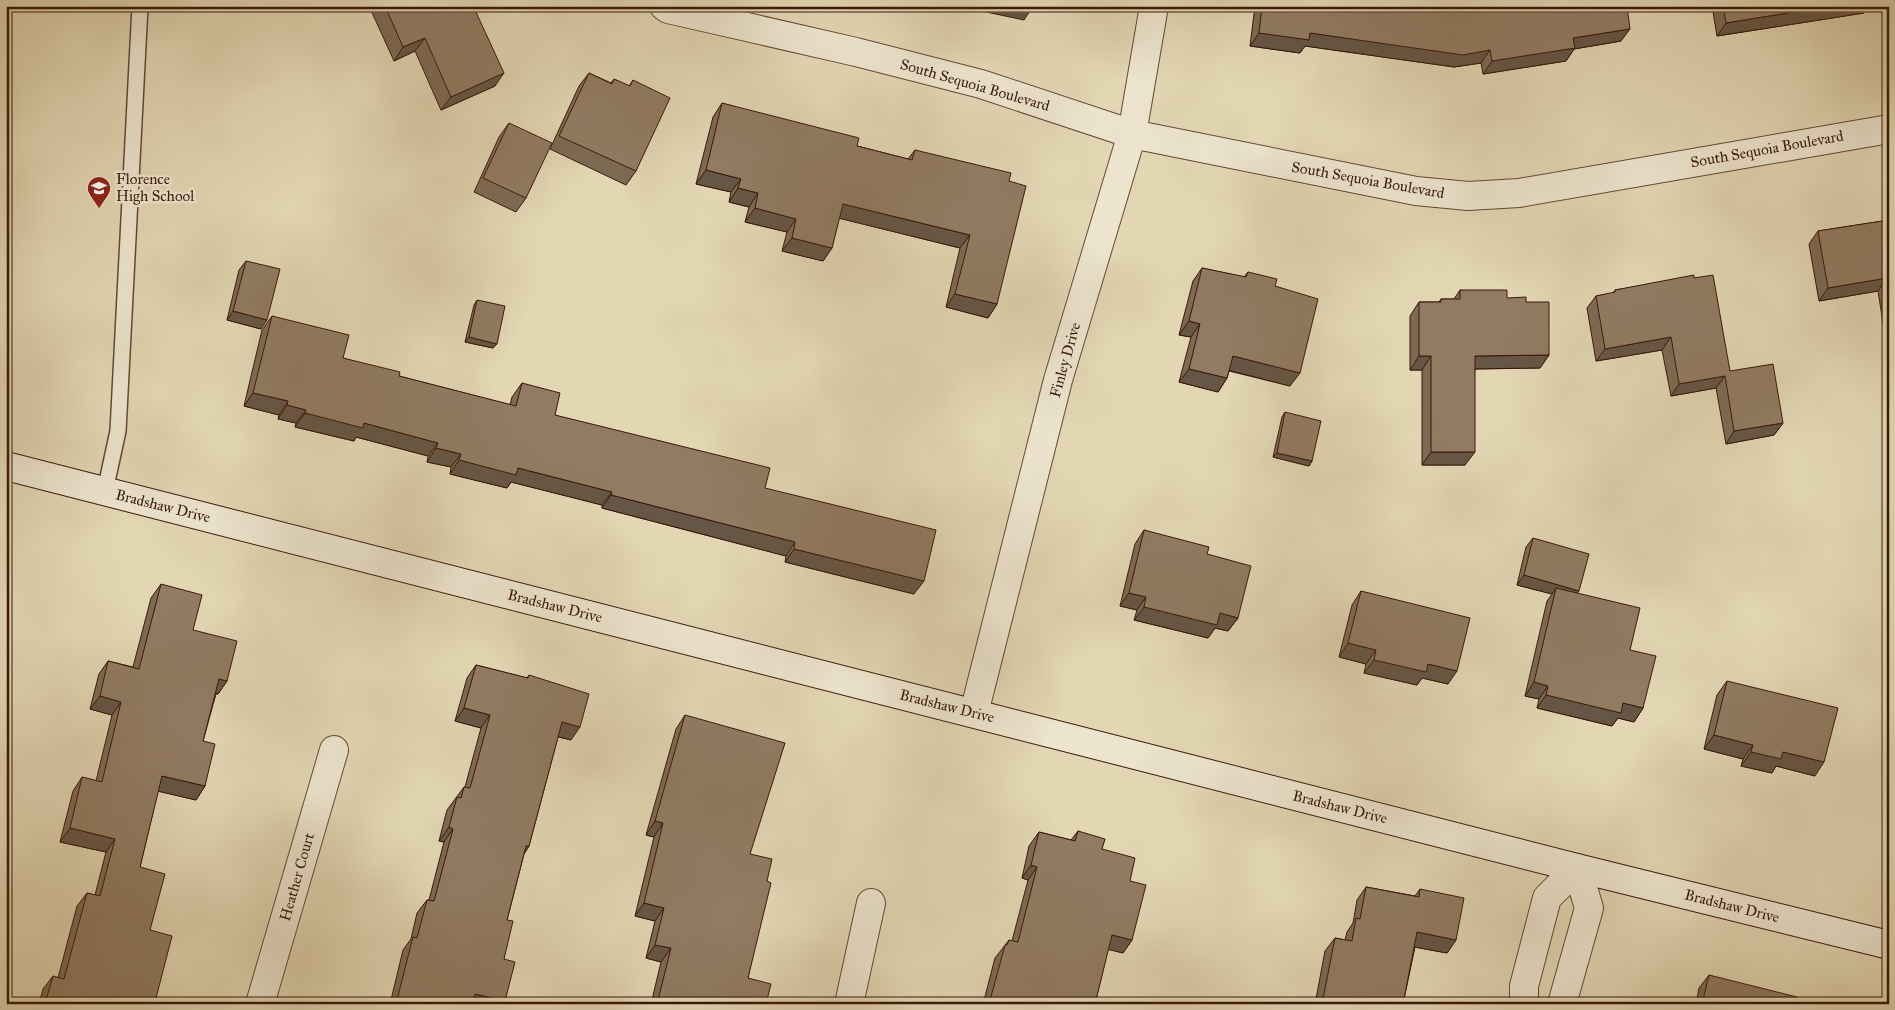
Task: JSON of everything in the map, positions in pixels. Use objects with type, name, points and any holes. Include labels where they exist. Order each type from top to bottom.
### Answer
[{"type":"street","name":"South Sequoia Boulevard","points":[[664,6],[668,9],[760,32],[856,52],[981,84],[1132,134],[1416,191],[1468,196],[1519,193],[1889,129]]},
{"type":"street","name":"Finley Drive","points":[[974,713],[1058,380],[1132,134],[1154,6]]},
{"type":"street","name":"Bradshaw Drive","points":[[6,466],[1576,868],[1889,945]]},
{"type":"street","name":"Heather Court","points":[[260,1004],[334,750]]},
{"type":"street","points":[[1524,1004],[1524,986],[1547,898],[1576,868],[1589,908],[1562,1004]]},
{"type":"street","points":[[849,1004],[871,903]]},
{"type":"lane","points":[[105,491],[118,431],[140,6]]},
{"type":"building","points":[[385,6],[477,6],[478,9],[475,10],[504,73],[451,97],[425,38],[403,47]]},
{"type":"building","points":[[1262,6],[1627,6],[1630,29],[1573,38],[1575,48],[1492,61],[1490,50],[1463,55],[1310,33],[1309,40],[1259,33]]},
{"type":"building","points":[[1723,6],[1830,6],[1726,23]]},
{"type":"building","points":[[589,73],[612,84],[614,79],[630,86],[633,80],[670,98],[636,171],[559,136]]},
{"type":"building","points":[[722,103],[859,138],[857,146],[912,160],[915,150],[1011,173],[1009,181],[1026,186],[997,304],[955,294],[970,235],[843,204],[832,248],[792,238],[796,219],[755,208],[758,193],[738,188],[741,179],[706,170]]},
{"type":"building","points":[[509,123],[552,143],[526,198],[483,178]]},
{"type":"building","points":[[1889,220],[1889,288],[1887,278],[1828,288],[1818,231]]},
{"type":"building","points":[[246,261],[280,269],[267,320],[233,311]]},
{"type":"building","points":[[1202,268],[1246,277],[1248,272],[1277,279],[1275,286],[1318,299],[1300,373],[1233,356],[1227,378],[1189,369],[1200,324],[1189,321]]},
{"type":"building","points":[[1694,275],[1694,278],[1713,275],[1730,371],[1773,364],[1783,423],[1734,431],[1725,376],[1679,384],[1671,337],[1605,349],[1596,296],[1615,292],[1615,290]]},
{"type":"building","points":[[1460,290],[1507,290],[1507,298],[1526,297],[1526,302],[1549,302],[1549,355],[1475,356],[1475,452],[1431,452],[1431,356],[1419,356],[1419,302],[1441,302],[1441,299],[1460,299]]},
{"type":"building","points":[[477,300],[505,306],[497,344],[469,337]]},
{"type":"building","points":[[272,316],[349,335],[343,358],[400,372],[399,376],[516,406],[522,383],[560,393],[555,415],[770,468],[765,488],[936,530],[924,581],[794,549],[795,542],[611,495],[612,492],[518,468],[516,475],[459,460],[461,454],[436,448],[438,443],[364,423],[363,428],[305,413],[306,410],[287,405],[288,401],[253,393]]},
{"type":"building","points":[[1285,412],[1321,421],[1312,461],[1277,453]]},
{"type":"building","points":[[1144,530],[1209,547],[1207,554],[1251,566],[1238,618],[1220,613],[1217,625],[1144,607],[1146,597],[1129,593]]},
{"type":"building","points":[[1533,538],[1589,554],[1579,591],[1524,575]]},
{"type":"building","points":[[161,584],[202,595],[193,630],[237,641],[227,681],[219,679],[203,741],[215,744],[205,786],[162,776],[140,867],[165,874],[150,930],[172,936],[155,1002],[160,1004],[45,1004],[53,976],[64,979],[87,893],[100,896],[115,839],[70,828],[82,777],[102,782],[121,702],[100,696],[108,661],[139,669]]},
{"type":"building","points":[[1556,588],[1640,608],[1630,650],[1656,656],[1643,708],[1623,703],[1621,713],[1546,695],[1548,686],[1534,682]]},
{"type":"building","points":[[1361,591],[1470,618],[1457,671],[1428,664],[1426,672],[1374,660],[1376,650],[1348,643]]},
{"type":"building","points":[[476,665],[528,678],[529,675],[589,694],[580,727],[562,722],[529,846],[526,846],[507,920],[513,921],[504,959],[515,962],[505,1001],[475,994],[472,1004],[396,1004],[413,937],[417,938],[427,900],[434,901],[453,829],[449,827],[457,797],[461,798],[464,787],[470,788],[490,715],[464,708]]},
{"type":"building","points":[[1727,681],[1838,708],[1824,762],[1783,752],[1781,759],[1751,752],[1753,745],[1714,735]]},
{"type":"building","points":[[685,715],[785,743],[750,854],[772,859],[767,881],[771,883],[748,978],[771,984],[766,1004],[657,1004],[671,948],[655,945],[664,908],[644,903],[663,823],[655,821]]},
{"type":"building","points":[[1078,831],[1105,839],[1102,849],[1135,858],[1130,881],[1146,885],[1132,940],[1112,935],[1095,1004],[989,1004],[1005,945],[1007,945],[1009,940],[1018,942],[1037,867],[1031,865],[1039,832],[1075,841]]},
{"type":"building","points":[[1366,887],[1419,897],[1420,889],[1464,898],[1456,940],[1417,932],[1403,1004],[1322,1004],[1335,938],[1352,941],[1356,918],[1360,919]]},
{"type":"building","points":[[1709,975],[1797,997],[1796,1004],[1702,1004]]},
{"type":"place","name":"Florence High School","points":[[99,209]]}]
